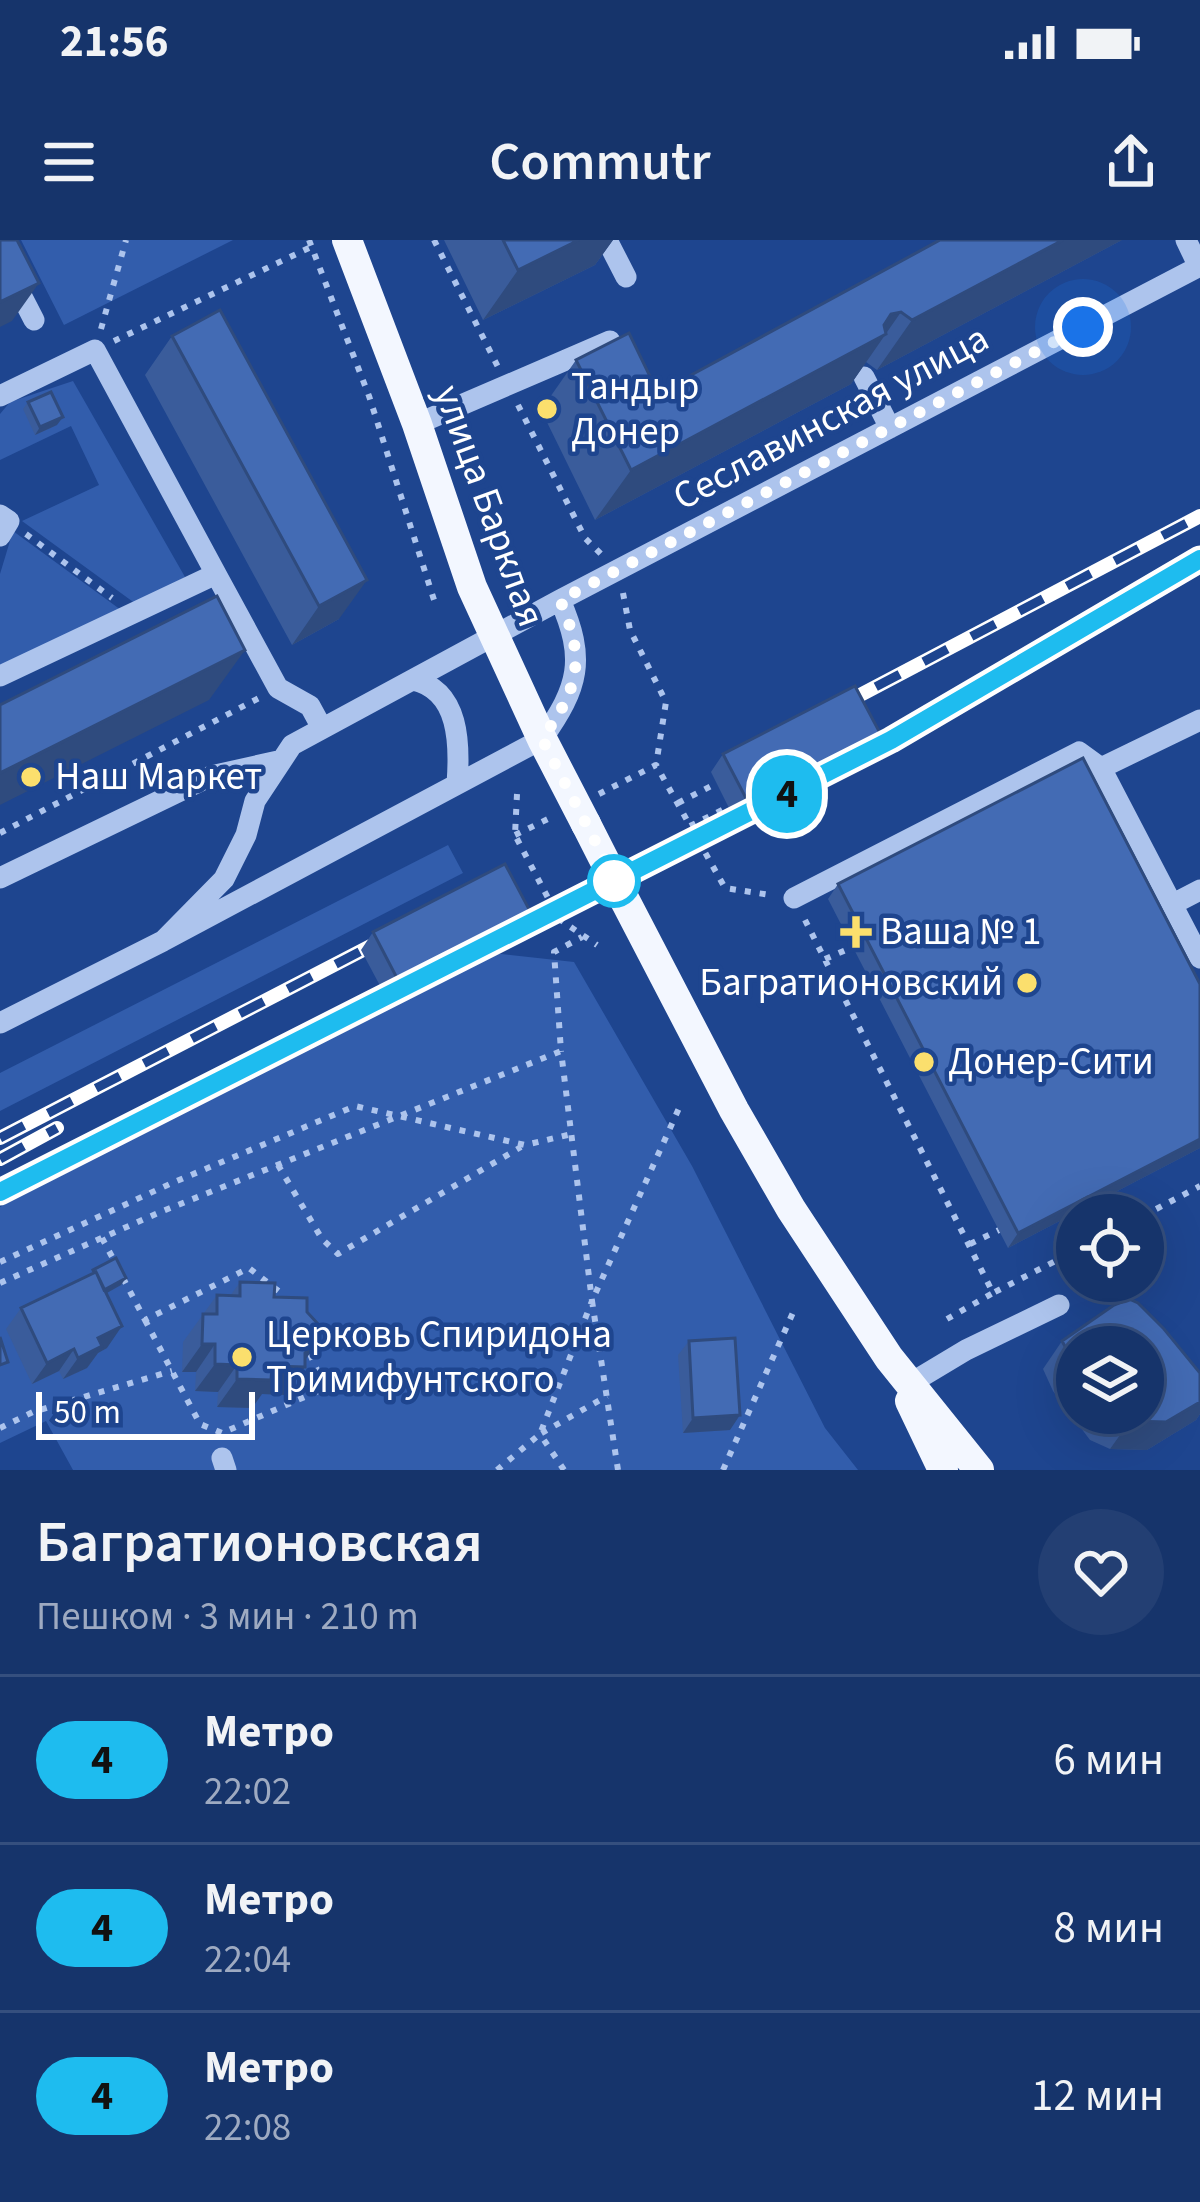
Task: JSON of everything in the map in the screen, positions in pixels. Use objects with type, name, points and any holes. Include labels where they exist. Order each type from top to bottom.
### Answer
[{"type":"main road","name":"улица Барклая","points":[[346,240],[417,424],[472,587],[542,739],[790,1208],[889,1358],[979,1470]]},
{"type":"main road","name":"улица Барклая","points":[[889,1358],[943,1470]]},
{"type":"street","points":[[607,240],[626,277]]},
{"type":"street","points":[[1186,240],[1199,266]]},
{"type":"street","points":[[0,254],[34,320]]},
{"type":"street","name":"Сеславинская улица","points":[[163,941],[224,879],[247,835],[255,801],[292,745],[1199,266]]},
{"type":"street","points":[[417,424],[610,341],[636,390]]},
{"type":"street","points":[[0,396],[95,350],[278,688],[310,706],[322,728]]},
{"type":"street","points":[[864,377],[890,428]]},
{"type":"street","points":[[0,676],[216,574]]},
{"type":"street","points":[[542,739],[563,709],[576,678],[577,648],[560,600]]},
{"type":"street","points":[[413,680],[440,692],[456,727],[457,784]]},
{"type":"street","points":[[1101,768],[1200,720]]},
{"type":"street","name":"Сеславинская улица","points":[[0,1023],[542,739]]},
{"type":"street","points":[[794,898],[1079,752],[1101,768],[1200,958]]},
{"type":"street","points":[[0,878],[212,776],[278,760]]},
{"type":"street","points":[[1173,904],[1200,890]]},
{"type":"street","points":[[910,1383],[1059,1305]]},
{"type":"path","points":[[95,350],[126,240]]},
{"type":"path","points":[[434,240],[585,538],[602,555],[625,598],[630,630],[666,702],[656,765]]},
{"type":"path","points":[[95,350],[310,243],[369,396],[435,603]]},
{"type":"path","points":[[3,524],[133,614]]},
{"type":"path","points":[[0,832],[278,688]]},
{"type":"path","points":[[667,784],[724,888],[794,898],[993,1293]]},
{"type":"path","points":[[678,803],[715,784]]},
{"type":"path","points":[[517,794],[515,836],[559,920],[597,945]]},
{"type":"path","points":[[690,826],[728,807]]},
{"type":"path","points":[[583,937],[554,952],[561,1051],[618,1470]]},
{"type":"path","points":[[825,959],[854,947]]},
{"type":"path","points":[[0,1283],[561,1051]]},
{"type":"path","points":[[0,1262],[355,1106],[525,1145]]},
{"type":"path","points":[[540,1433],[592,1301],[680,1106]]},
{"type":"path","points":[[278,1165],[322,1239],[338,1253],[525,1145],[572,1134]]},
{"type":"path","points":[[1164,1205],[1200,1186]]},
{"type":"path","points":[[969,1245],[999,1230]]},
{"type":"path","points":[[102,1238],[200,1424],[223,1433],[326,1388],[299,1330]]},
{"type":"path","points":[[947,1319],[1056,1261]]},
{"type":"path","points":[[145,1320],[250,1268],[281,1293],[290,1312]]},
{"type":"path","points":[[723,1470],[795,1308]]},
{"type":"path","points":[[0,1428],[33,1412],[172,1371]]},
{"type":"path","points":[[497,1470],[540,1433],[607,1396]]},
{"type":"path","points":[[540,1433],[564,1470]]},
{"type":"shaded area","points":[[21,240],[233,240],[64,325]]},
{"type":"shaded area","points":[[73,381],[185,577],[136,604],[22,521],[99,485],[71,426],[0,460],[0,414],[10,402]]},
{"type":"shaded area","points":[[13,531],[121,610],[0,669],[0,574]]},
{"type":"shaded area","points":[[448,845],[463,873],[0,1111],[0,1073]]},
{"type":"shaded area","points":[[493,953],[574,962],[692,1166],[825,1428],[858,1470],[73,1470],[46,1421],[0,1443],[0,1207]]},
{"type":"building","points":[[0,240],[17,240],[39,283],[0,302]]},
{"type":"building","points":[[503,240],[579,240],[518,270]]},
{"type":"building","points":[[940,240],[1063,240],[912,320],[901,312],[891,314],[884,325],[886,334],[631,470],[576,360],[629,333],[658,393]]},
{"type":"building","points":[[220,310],[367,580],[319,606],[172,336]]},
{"type":"building","points":[[51,392],[63,417],[40,427],[28,402]]},
{"type":"building","points":[[217,596],[245,650],[0,773],[0,705]]},
{"type":"building","points":[[855,686],[880,733],[748,802],[723,754]]},
{"type":"building","name":"Багратионовский","points":[[1083,758],[1200,984],[1200,1139],[1094,1194],[1056,1194],[1056,1213],[1018,1233],[838,884]]},
{"type":"building","points":[[505,864],[530,911],[398,980],[373,932]]},
{"type":"building","points":[[116,1258],[126,1278],[104,1290],[93,1270]]},
{"type":"building","points":[[96,1272],[122,1326],[98,1338],[102,1346],[78,1358],[74,1349],[47,1363],[21,1308]]},
{"type":"building","points":[[240,1282],[275,1283],[274,1297],[307,1298],[307,1312],[319,1325],[319,1341],[305,1353],[305,1367],[272,1366],[271,1380],[237,1379],[237,1365],[215,1364],[215,1344],[202,1344],[203,1314],[217,1314],[217,1295],[240,1296]]},
{"type":"building","points":[[1138,1303],[1161,1326],[1084,1326],[1114,1305]]},
{"type":"building","points":[[1164,1329],[1200,1373],[1200,1402],[1166,1422]]},
{"type":"building","points":[[0,1337],[8,1362],[0,1365]]},
{"type":"building","points":[[735,1338],[740,1415],[693,1418],[689,1341]]},
{"type":"railway","points":[[828,712],[1200,516]]},
{"type":"railway","points":[[735,821],[891,740],[1200,559]]},
{"type":"railway","points":[[0,1138],[390,936]]},
{"type":"railway","points":[[0,1192],[499,940]]},
{"type":"railway","points":[[0,1159],[57,1128]]},
{"type":"metro line","name":"4","points":[[0,1192],[891,740],[1200,559]]},
{"type":"place","name":"Тандыр Донер","points":[[547,409]]},
{"type":"place","name":"Наш Маркет","points":[[31,777]]},
{"type":"place","name":"Ваша № 1","points":[[856,932]]},
{"type":"place","name":"Багратионовский","points":[[1027,983]]},
{"type":"place","name":"Донер-Сити","points":[[924,1062]]},
{"type":"place","name":"Церковь Спиридона Тримифунтского","points":[[242,1357]]},
{"type":"route","points":[[614,881],[620,889],[542,739],[563,709],[576,678],[577,648],[560,600],[1083,327]]}]
